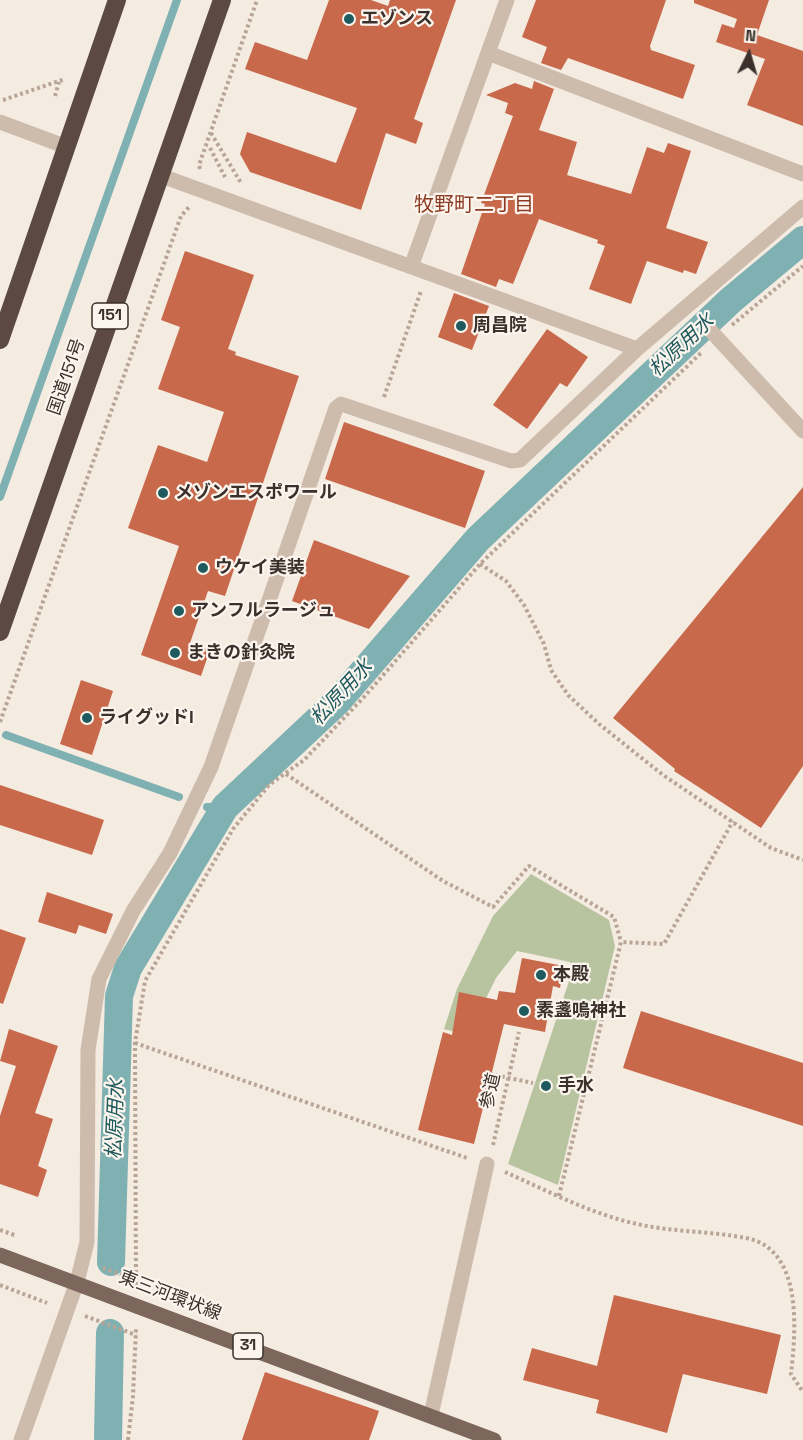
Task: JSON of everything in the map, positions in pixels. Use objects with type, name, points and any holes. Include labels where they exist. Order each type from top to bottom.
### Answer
[{"type":"highway","points":[[0,340],[117,0]]},
{"type":"highway","name":"国道151号","points":[[0,632],[222,0]]},
{"type":"main road","name":"東三河環状線","points":[[0,1255],[431,1414],[494,1440]]},
{"type":"street","points":[[411,267],[507,0]]},
{"type":"street","points":[[488,52],[803,174]]},
{"type":"street","points":[[0,122],[67,147]]},
{"type":"street","points":[[159,175],[637,349]]},
{"type":"street","points":[[21,1440],[77,1282],[87,1242],[88,1050],[99,979],[133,911],[170,853],[211,767],[336,408],[341,404],[348,404],[376,417],[511,461],[520,460],[637,349],[694,308],[803,207]]},
{"type":"street","points":[[714,334],[803,431]]},
{"type":"street","points":[[431,1414],[488,1160]]},
{"type":"path","points":[[0,722],[182,216],[188,210],[196,188],[201,173],[199,165],[257,0]]},
{"type":"path","points":[[3,100],[72,77]]},
{"type":"path","points":[[55,96],[59,82]]},
{"type":"path","points":[[211,132],[242,183]]},
{"type":"path","points":[[210,148],[227,179]]},
{"type":"path","points":[[128,1440],[133,1396],[137,1305],[135,1043],[145,981],[233,829],[269,785],[304,760],[364,697],[480,564],[714,334],[803,266]]},
{"type":"path","points":[[376,417],[428,273]]},
{"type":"path","points":[[480,564],[506,581],[524,605],[544,644],[551,670],[568,695],[663,775],[771,848],[803,860]]},
{"type":"path","points":[[285,774],[443,881],[493,907],[529,867],[614,917],[621,942],[559,1196]]},
{"type":"path","points":[[621,942],[664,944],[733,821]]},
{"type":"path","name":"参道","points":[[488,1160],[519,1032]]},
{"type":"path","points":[[135,1043],[488,1160],[606,1217],[639,1225],[748,1238],[767,1246],[780,1257],[788,1272],[794,1293],[796,1324],[791,1374],[803,1392]]},
{"type":"path","points":[[490,1074],[532,1083]]},
{"type":"green space","points":[[531,874],[609,920],[615,946],[558,1185],[508,1164],[572,972],[570,962],[517,951],[496,978],[468,1035],[444,1029],[457,989],[493,916]]},
{"type":"building","points":[[329,0],[371,0],[388,6],[390,0],[456,0],[414,119],[423,123],[416,144],[386,133],[361,210],[250,172],[240,154],[247,132],[336,163],[357,108],[245,69],[255,42],[307,60]]},
{"type":"building","points":[[536,0],[666,0],[650,46],[651,50],[695,65],[683,99],[568,58],[561,70],[541,63],[547,47],[522,37]]},
{"type":"building","points":[[694,0],[769,0],[757,35],[803,51],[803,126],[747,105],[765,59],[716,42],[722,24],[734,28],[737,19],[694,3]]},
{"type":"building","points":[[534,81],[554,89],[539,130],[577,142],[567,175],[631,194],[647,147],[664,153],[668,143],[691,151],[666,228],[708,242],[696,274],[684,270],[683,273],[647,261],[631,304],[589,289],[605,246],[597,243],[598,240],[539,219],[513,284],[499,279],[496,287],[461,274],[485,204],[481,203],[513,116],[505,113],[508,103],[486,95],[515,83],[532,89]]},
{"type":"building","points":[[185,251],[254,275],[228,349],[236,352],[235,355],[299,376],[225,596],[208,591],[190,643],[210,650],[201,676],[141,655],[179,546],[128,528],[158,445],[207,462],[224,412],[158,389],[180,327],[161,320]]},
{"type":"building","name":"周昌院","points":[[454,293],[489,306],[472,350],[438,337]]},
{"type":"building","points":[[547,329],[588,357],[567,387],[560,383],[527,429],[493,405]]},
{"type":"building","points":[[344,422],[485,471],[465,528],[325,479]]},
{"type":"building","points":[[803,487],[803,766],[761,828],[674,771],[675,769],[613,718]]},
{"type":"building","points":[[314,540],[410,576],[369,629],[292,601]]},
{"type":"building","name":"ライグッドI","points":[[81,680],[113,691],[92,755],[60,744]]},
{"type":"building","points":[[0,785],[104,820],[92,855],[0,825]]},
{"type":"building","points":[[47,892],[113,914],[106,934],[79,925],[76,934],[38,922]]},
{"type":"building","points":[[0,929],[26,938],[3,1004],[0,1003]]},
{"type":"building","points":[[522,958],[564,966],[560,988],[553,986],[545,1032],[504,1024],[474,1144],[418,1130],[443,1032],[452,1035],[459,992],[497,1000],[499,991],[515,993]]},
{"type":"building","points":[[641,1011],[803,1063],[803,1126],[623,1068]]},
{"type":"building","points":[[9,1029],[58,1046],[35,1113],[53,1119],[38,1166],[47,1170],[38,1197],[0,1184],[0,1116],[16,1066],[0,1061]]},
{"type":"building","points":[[614,1295],[781,1335],[767,1394],[683,1374],[667,1433],[596,1413],[599,1400],[523,1380],[532,1348],[597,1366]]},
{"type":"building","points":[[265,1372],[379,1411],[369,1440],[242,1440]]},
{"type":"waterway","points":[[0,497],[177,0]]},
{"type":"waterway","name":"松原用水","points":[[111,1262],[119,996],[128,968],[225,807],[337,702],[478,539],[731,300],[803,240]]},
{"type":"waterway","points":[[6,735],[179,797]]},
{"type":"waterway","points":[[207,807],[225,807]]},
{"type":"waterway","name":"松原用水","points":[[108,1440],[110,1333]]},
{"type":"place","name":"エゾンス","points":[[349,19]]},
{"type":"place","name":"周昌院","points":[[461,326]]},
{"type":"place","name":"メゾンエスポワール","points":[[163,493]]},
{"type":"place","name":"ウケイ美装","points":[[203,568]]},
{"type":"place","name":"アンフルラージュ","points":[[179,611]]},
{"type":"place","name":"まきの針灸院","points":[[175,653]]},
{"type":"place","name":"ライグッドI","points":[[87,718]]},
{"type":"place","name":"本殿","points":[[541,975]]},
{"type":"place","name":"素盞嗚神社","points":[[524,1011]]},
{"type":"place","name":"手水","points":[[546,1086]]},
{"type":"district","name":"牧野町二丁目","points":[[474,206]]}]
